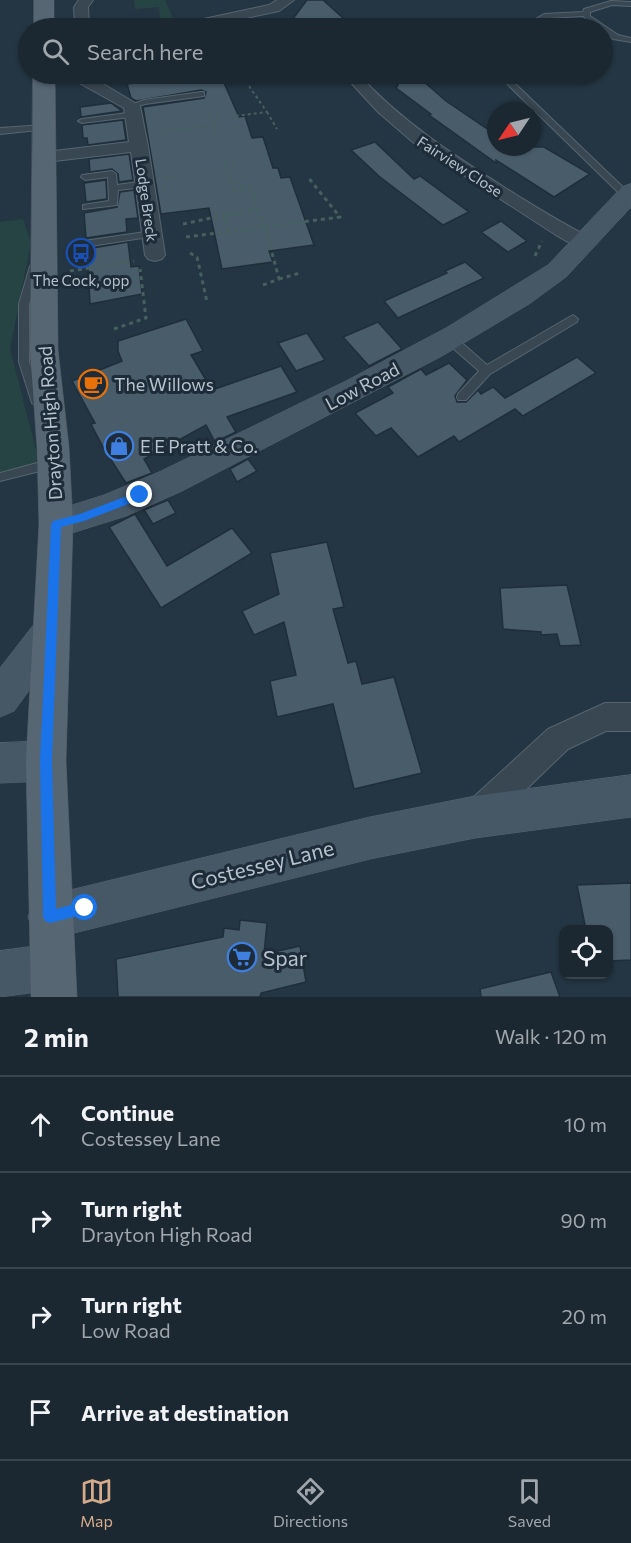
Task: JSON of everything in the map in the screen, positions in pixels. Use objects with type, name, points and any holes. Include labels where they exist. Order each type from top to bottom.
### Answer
[{"type":"main road","points":[[44,0],[44,18]]},
{"type":"main road","name":"Drayton High Road","points":[[44,84],[44,350],[56,524],[46,760],[53,982]]},
{"type":"street","points":[[82,18],[81,7],[86,0]]},
{"type":"street","points":[[227,18],[274,8],[287,0]]},
{"type":"street","points":[[224,2],[236,16]]},
{"type":"street","points":[[92,84],[134,110]]},
{"type":"street","name":"Fairview Close","points":[[359,84],[382,110],[416,138],[556,228],[584,242]]},
{"type":"street","name":"Lodge Breck","points":[[134,110],[155,255]]},
{"type":"street","name":"Lodge Breck","points":[[45,157],[139,141]]},
{"type":"street","name":"Low Road","points":[[56,524],[81,518],[115,505],[197,469],[354,391],[450,339],[558,270],[629,194]]},
{"type":"street","points":[[0,698],[51,632]]},
{"type":"street","points":[[475,817],[558,739],[605,717],[631,717]]},
{"type":"street","points":[[0,763],[46,760]]},
{"type":"street","name":"Costessey Lane","points":[[50,917],[370,838],[475,817],[631,796]]},
{"type":"street","points":[[2,979],[53,982]]},
{"type":"lane","points":[[543,18],[585,14],[604,4],[631,4]]},
{"type":"lane","points":[[585,14],[588,18]]},
{"type":"lane","points":[[613,35],[631,40]]},
{"type":"lane","points":[[512,84],[629,194]]},
{"type":"lane","points":[[82,121],[134,110],[144,102],[201,94]]},
{"type":"lane","points":[[0,131],[45,127]]},
{"type":"lane","points":[[85,177],[112,174],[114,203],[86,207]]},
{"type":"lane","points":[[113,188],[145,184]]},
{"type":"lane","points":[[84,244],[152,234]]},
{"type":"lane","points":[[462,397],[486,371],[573,319]]},
{"type":"lane","points":[[450,339],[486,371]]},
{"type":"lane","points":[[1,477],[53,455]]},
{"type":"path","points":[[249,86],[278,129]]},
{"type":"path","points":[[212,119],[267,112]]},
{"type":"path","points":[[139,141],[214,125],[234,190],[251,188],[279,279]]},
{"type":"path","points":[[206,173],[229,170]]},
{"type":"path","points":[[186,237],[340,218],[307,176]]},
{"type":"path","points":[[183,224],[258,209]]},
{"type":"path","points":[[225,215],[229,232]]},
{"type":"path","points":[[190,253],[197,257],[207,302]]},
{"type":"path","points":[[69,271],[139,260],[146,318],[114,329]]},
{"type":"path","points":[[263,285],[300,273]]},
{"type":"green space","points":[[134,0],[165,0],[173,18],[160,18],[159,7],[135,9]]},
{"type":"green space","points":[[23,219],[31,243],[10,349],[36,450],[37,468],[0,474],[0,222]]},
{"type":"building","points":[[307,0],[323,0],[343,18],[294,18]]},
{"type":"building","points":[[127,84],[224,84],[239,117],[245,116],[252,138],[263,137],[273,168],[278,168],[281,178],[290,177],[314,245],[269,251],[273,262],[222,269],[209,208],[161,214],[143,107],[204,98],[206,92],[201,90],[136,101],[131,98]]},
{"type":"building","points":[[397,84],[426,84],[446,101],[487,129],[487,156],[541,156],[541,147],[544,147],[590,174],[554,197],[496,160],[496,163],[429,115],[431,114],[396,88]]},
{"type":"building","points":[[111,103],[122,111],[81,117],[80,107]]},
{"type":"building","points":[[123,120],[126,140],[88,145],[87,138],[83,138],[82,125]]},
{"type":"building","points":[[375,142],[414,179],[420,176],[469,212],[443,225],[380,177],[351,150]]},
{"type":"building","points":[[129,154],[133,180],[119,182],[118,174],[112,169],[90,172],[89,159]]},
{"type":"building","points":[[106,180],[107,199],[86,202],[84,183]]},
{"type":"building","points":[[134,190],[138,218],[126,219],[127,232],[86,238],[84,213],[117,207],[120,192]]},
{"type":"building","points":[[501,221],[527,241],[508,252],[481,232]]},
{"type":"building","points":[[128,242],[131,267],[139,266],[142,294],[90,304],[87,249]]},
{"type":"building","points":[[465,262],[484,278],[398,318],[384,301],[447,273],[445,271]]},
{"type":"building","points":[[186,319],[203,351],[191,355],[212,390],[281,366],[297,392],[227,417],[236,432],[215,442],[206,425],[144,459],[152,473],[126,483],[104,449],[91,424],[95,423],[72,381],[122,361],[118,351],[118,341]]},
{"type":"building","points":[[378,322],[402,349],[369,366],[343,337]]},
{"type":"building","points":[[307,333],[325,360],[296,371],[278,343]]},
{"type":"building","points":[[577,357],[596,373],[523,416],[515,409],[459,442],[454,436],[418,457],[391,428],[376,436],[355,413],[393,393],[388,387],[421,369],[426,375],[449,363],[467,380],[455,396],[457,402],[466,402],[478,390],[481,394],[493,387],[505,398]]},
{"type":"building","points":[[248,459],[257,471],[237,482],[230,469]]},
{"type":"building","points":[[168,500],[176,513],[153,524],[144,510]]},
{"type":"building","points":[[135,514],[167,566],[232,528],[252,553],[161,608],[109,527]]},
{"type":"building","points":[[327,542],[344,607],[333,609],[348,663],[356,661],[362,684],[394,677],[422,773],[354,789],[333,704],[277,717],[270,681],[296,675],[284,622],[254,635],[242,611],[279,594],[270,553]]},
{"type":"building","points":[[567,585],[581,645],[560,646],[557,634],[541,635],[541,632],[503,629],[500,588]]},
{"type":"building","points":[[631,883],[631,960],[613,961],[613,925],[585,925],[577,885]]},
{"type":"building","points":[[240,920],[267,923],[264,954],[300,946],[306,982],[261,993],[260,997],[118,997],[116,959],[223,937],[224,928],[239,930]]},
{"type":"building","points":[[551,972],[560,997],[481,997],[480,989]]},
{"type":"place","name":"The Cock, opp","points":[[81,253]]},
{"type":"place","name":"The Willows","points":[[93,384]]},
{"type":"place","name":"E E Pratt & Co.","points":[[119,446]]},
{"type":"place","name":"Spar","points":[[242,957]]},
{"type":"route","points":[[85,908],[50,917],[46,760],[56,524],[81,518],[140,495]]}]
